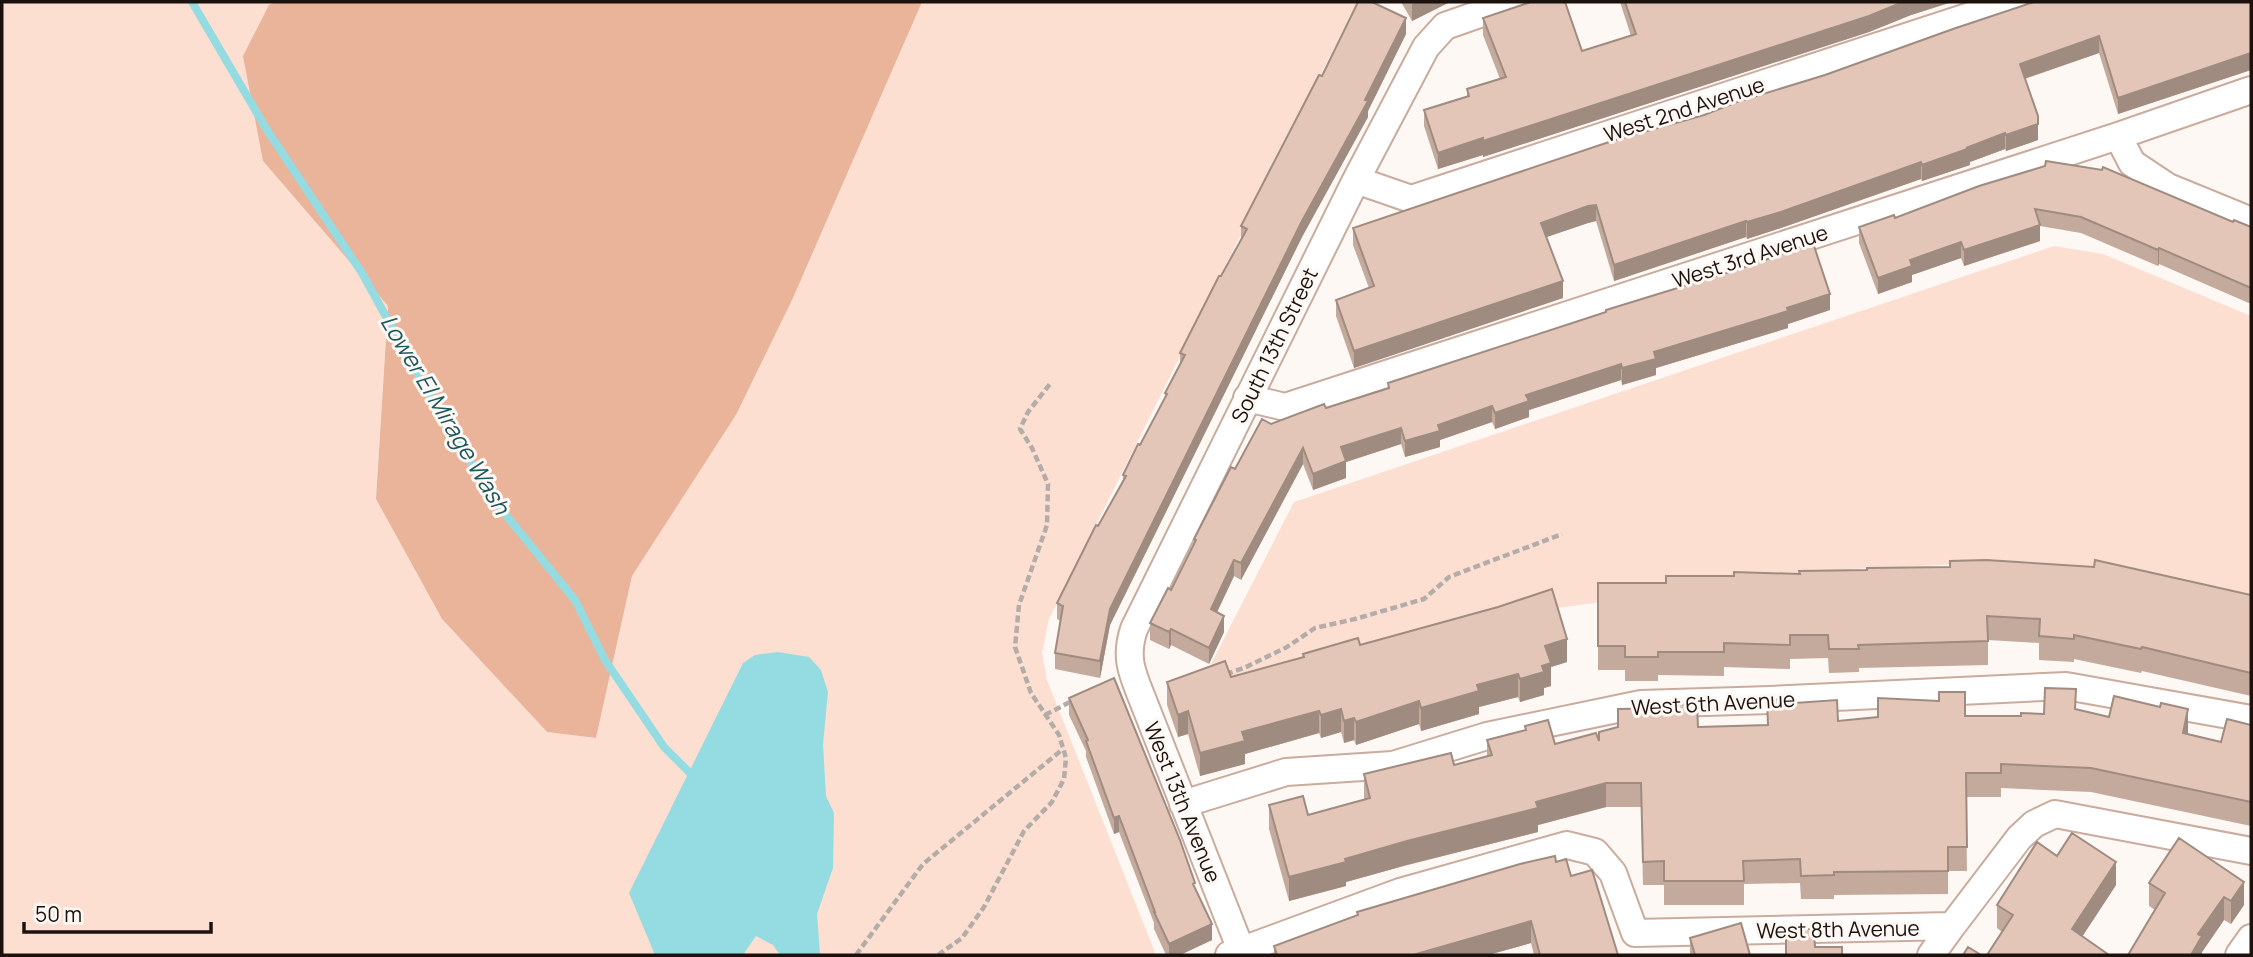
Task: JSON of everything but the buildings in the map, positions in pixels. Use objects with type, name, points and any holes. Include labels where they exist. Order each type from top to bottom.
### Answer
[{"type":"street","name":"South 13th Street","points":[[1128,647],[1134,629],[1247,398],[1426,47],[1445,26],[1514,2]]},
{"type":"street","name":"West 2nd Avenue","points":[[1356,180],[1411,199],[2013,2]]},
{"type":"street","name":"West 3rd Avenue","points":[[1247,398],[1285,407],[2118,136],[2251,90]]},
{"type":"street","points":[[2118,136],[2132,163],[2159,181],[2251,221]]},
{"type":"street","name":"West 13th Avenue","points":[[1128,647],[1132,670],[1238,954]]},
{"type":"street","name":"West 6th Avenue","points":[[1183,804],[1286,772],[1393,765],[1487,736],[1641,704],[2067,686],[2251,719]]},
{"type":"street","points":[[1931,955],[2019,838],[2034,824],[2055,814],[2251,850]]},
{"type":"street","name":"West 8th Avenue","points":[[1238,954],[1401,892],[1567,845],[1595,852],[1613,873],[1638,944],[1952,926]]},
{"type":"street","points":[[2239,955],[2251,938]]},
{"type":"path","points":[[938,955],[962,938],[984,907],[1024,831],[1052,802],[1064,779],[1066,758],[1059,735],[1031,693],[1015,647],[1019,606],[1047,525],[1048,484],[1020,429],[1028,412],[1050,384]]},
{"type":"path","points":[[1222,675],[1244,668],[1287,647],[1315,628],[1424,599],[1449,578],[1562,534]]},
{"type":"path","points":[[1045,715],[1082,696]]},
{"type":"path","points":[[856,955],[923,864],[1063,750]]},
{"type":"shaded area","points":[[2,2],[275,2],[269,5],[263,161],[388,305],[376,499],[442,619],[547,732],[596,738],[632,576],[736,415],[793,298],[922,2],[1357,2],[1049,619],[1042,653],[1047,680],[1156,955],[2,955]]},
{"type":"shaded area","points":[[275,2],[922,2],[793,298],[736,415],[632,576],[596,738],[547,732],[442,619],[376,499],[388,306],[263,161],[243,56],[269,5]]},
{"type":"shaded area","points":[[2054,246],[2103,254],[2251,316],[2251,602],[2029,561],[1852,569],[1541,610],[1241,693],[1211,664],[1294,502]]},
{"type":"water","points":[[778,652],[809,657],[821,670],[828,692],[823,744],[826,796],[834,813],[833,868],[817,914],[820,955],[780,955],[773,945],[756,936],[743,955],[655,955],[629,893],[743,663],[755,655]]},
{"type":"waterway","name":"Lower El Mirage Wash","points":[[192,2],[267,130],[362,273],[422,382],[493,499],[575,600],[605,660],[664,747],[695,778]]}]
